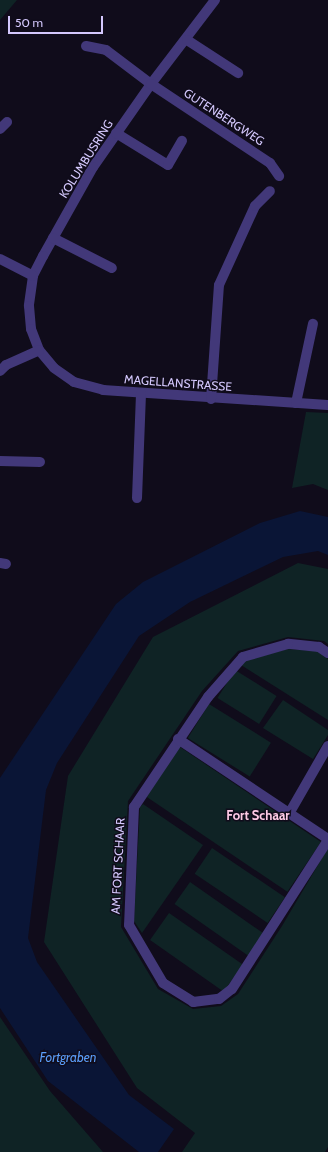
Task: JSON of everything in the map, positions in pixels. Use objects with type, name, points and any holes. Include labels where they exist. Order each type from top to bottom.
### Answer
[{"type":"street","name":"KOLUMBUSRING","points":[[39,350],[30,321],[29,306],[33,276],[93,167],[151,84],[187,40],[210,2]]},
{"type":"street","points":[[187,40],[238,73]]},
{"type":"street","name":"GUTENBERGWEG","points":[[86,46],[106,50],[151,84],[270,163],[279,176]]},
{"type":"street","points":[[116,133],[168,165],[182,141]]},
{"type":"street","points":[[211,399],[219,285],[255,206],[270,191]]},
{"type":"street","points":[[53,238],[112,268]]},
{"type":"street","points":[[0,259],[33,276]]},
{"type":"street","points":[[296,403],[313,324]]},
{"type":"street","points":[[0,371],[6,365],[39,350]]},
{"type":"street","name":"MAGELLANSTRASSE","points":[[39,350],[54,368],[74,382],[103,390],[211,399],[328,405]]},
{"type":"street","points":[[137,498],[141,393]]},
{"type":"street","points":[[0,461],[40,462]]},
{"type":"street","name":"AM FORT SCHAAR","points":[[178,739],[290,812],[328,839],[232,989],[219,999],[194,1002],[163,983],[129,925],[134,807],[178,739],[208,697],[243,657],[288,644],[319,647],[328,653]]},
{"type":"street","points":[[290,812],[328,746]]},
{"type":"green space","points":[[0,0],[17,0],[0,20]]},
{"type":"green space","points":[[306,412],[328,413],[328,490],[313,484],[292,488]]},
{"type":"green space","points":[[298,563],[328,569],[328,644],[324,641],[288,637],[238,651],[202,691],[128,801],[121,927],[158,989],[193,1009],[221,1006],[238,994],[282,926],[328,848],[328,1147],[325,1152],[182,1152],[195,1133],[137,1088],[44,942],[68,776],[153,637]]},
{"type":"green space","points":[[288,649],[317,651],[328,659],[328,720],[241,665],[246,660]]},
{"type":"green space","points":[[235,670],[277,696],[259,724],[218,698]]},
{"type":"green space","points":[[283,700],[328,730],[328,735],[313,759],[263,728]]},
{"type":"green space","points":[[209,704],[271,743],[250,777],[188,738]]},
{"type":"green space","points":[[180,747],[321,842],[287,892],[146,797]]},
{"type":"green space","points":[[143,804],[203,845],[142,933],[134,921],[140,807]]},
{"type":"green space","points":[[212,848],[285,897],[268,923],[195,874]]},
{"type":"green space","points":[[190,882],[264,934],[248,956],[175,904]]},
{"type":"green space","points":[[169,913],[243,965],[224,992],[150,940]]},
{"type":"green space","points":[[0,1017],[50,1091],[103,1152],[0,1152]]},
{"type":"water","name":"Fortgraben","points":[[300,511],[328,517],[328,555],[318,551],[283,557],[190,602],[139,636],[57,763],[46,790],[28,938],[37,962],[129,1095],[174,1129],[158,1152],[139,1152],[48,1081],[0,1008],[0,778],[116,604],[143,582],[260,523]]},
{"type":"district","name":"Fort Schaar","points":[[258,815]]}]
